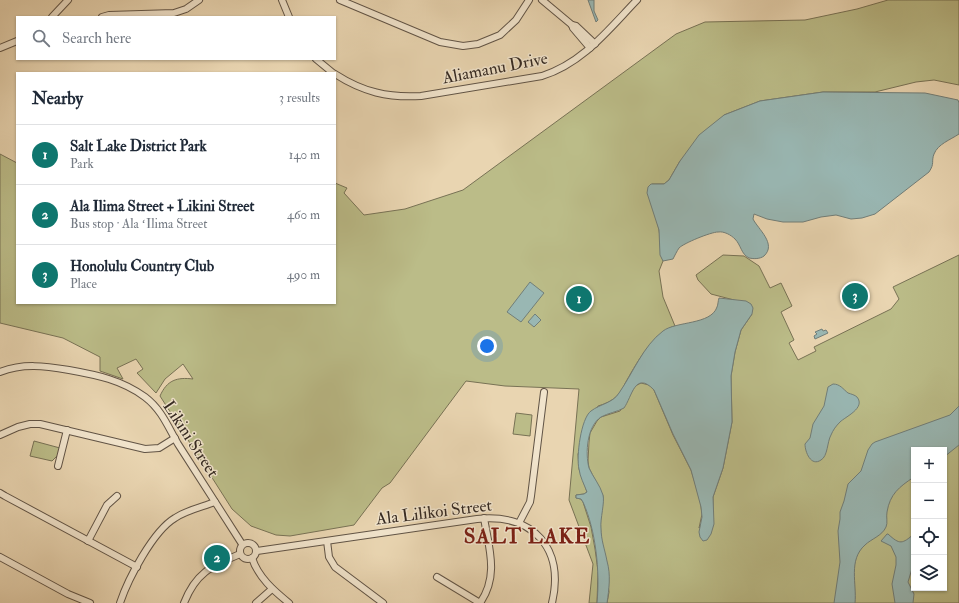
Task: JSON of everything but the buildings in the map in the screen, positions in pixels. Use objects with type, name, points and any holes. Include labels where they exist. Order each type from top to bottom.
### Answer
[{"type":"street","points":[[53,16],[67,0]]},
{"type":"street","points":[[106,16],[174,13],[186,9],[199,0]]},
{"type":"street","points":[[282,0],[289,16]]},
{"type":"street","points":[[340,0],[440,42],[463,46],[478,44],[500,35],[516,20],[529,0]]},
{"type":"street","points":[[542,0],[572,25],[573,28],[593,46]]},
{"type":"street","name":"Aliamanu Drive","points":[[336,75],[373,93],[402,96],[421,96],[542,76],[558,70],[580,57],[593,46],[637,0]]},
{"type":"street","points":[[0,48],[16,41]]},
{"type":"street","name":"Aliamanu Drive","points":[[317,60],[332,72]]},
{"type":"street","name":"Likini Street","points":[[0,372],[21,366],[40,366],[78,372],[112,379],[132,389],[151,402],[166,420],[175,438],[242,544]]},
{"type":"street","points":[[519,522],[530,502],[533,489],[544,392]]},
{"type":"street","points":[[0,435],[18,427],[30,424],[45,425],[145,449],[159,448],[175,438]]},
{"type":"street","points":[[58,466],[67,430]]},
{"type":"street","points":[[0,493],[137,567]]},
{"type":"street","points":[[88,541],[107,505],[117,496]]},
{"type":"street","points":[[120,603],[129,580],[153,541],[166,525],[187,512],[215,502]]},
{"type":"street","points":[[437,576],[480,603],[488,590],[492,571],[484,518]]},
{"type":"street","name":"Ala Lilikoi Street","points":[[256,551],[484,518],[500,518],[519,522],[538,535],[543,541],[551,555],[556,577],[552,603]]},
{"type":"street","points":[[327,541],[330,557],[335,567],[383,603]]},
{"type":"street","points":[[240,554],[242,544],[248,542],[253,544],[256,551],[252,558]]},
{"type":"street","points":[[240,554],[247,559],[252,558]]},
{"type":"street","points":[[184,603],[193,585],[209,568],[218,562],[240,554]]},
{"type":"street","points":[[0,557],[68,594],[90,603]]},
{"type":"street","points":[[252,558],[258,572],[272,589],[289,603]]},
{"type":"street","points":[[256,603],[272,589]]},
{"type":"green space","points":[[888,0],[959,0],[959,85],[934,80],[916,82],[875,92],[823,92],[760,101],[724,115],[680,161],[669,180],[664,184],[652,184],[663,261],[659,271],[663,297],[675,326],[660,334],[647,348],[617,396],[598,406],[578,454],[579,469],[587,492],[576,495],[576,498],[581,499],[583,502],[591,527],[598,571],[597,603],[589,603],[593,564],[569,500],[579,389],[505,386],[466,381],[390,483],[382,488],[354,525],[290,536],[276,535],[251,526],[232,509],[160,396],[169,383],[177,379],[193,379],[183,364],[165,379],[156,393],[137,373],[143,369],[136,359],[117,368],[123,379],[100,371],[100,357],[63,338],[0,323],[0,154],[16,162],[16,304],[336,304],[336,183],[347,188],[344,193],[364,215],[405,209],[463,190],[676,34],[705,22],[805,20],[857,9]]},
{"type":"green space","points":[[723,255],[744,256],[759,266],[770,288],[781,283],[792,306],[781,312],[794,340],[789,343],[798,360],[816,351],[814,347],[891,309],[899,299],[893,287],[959,255],[959,603],[607,603],[609,592],[600,520],[603,496],[589,468],[590,433],[601,417],[620,411],[635,386],[641,383],[649,385],[654,390],[673,435],[691,470],[700,499],[702,514],[699,528],[713,511],[713,497],[723,468],[732,422],[731,376],[735,352],[741,330],[752,314],[734,300],[711,294],[698,280],[696,275]]},
{"type":"green space","points":[[516,413],[532,415],[530,436],[513,434]]},
{"type":"green space","points":[[34,441],[60,448],[58,455],[52,461],[30,456]]},
{"type":"water","points":[[588,0],[594,0],[594,11],[598,20],[596,22]]},
{"type":"water","points":[[823,92],[925,93],[958,100],[959,134],[938,148],[934,154],[932,167],[929,172],[875,214],[862,218],[851,219],[836,215],[803,222],[783,222],[767,219],[754,214],[753,219],[768,242],[767,251],[764,256],[749,258],[744,254],[737,241],[723,232],[715,232],[686,243],[679,248],[673,259],[663,261],[660,255],[659,230],[647,193],[648,187],[651,184],[664,184],[669,180],[680,161],[699,135],[724,115],[760,101]]},
{"type":"water","points":[[530,282],[544,293],[521,322],[507,312]]},
{"type":"water","points":[[719,298],[746,301],[751,304],[753,308],[752,314],[741,330],[735,352],[731,376],[732,422],[723,468],[713,497],[714,524],[711,534],[707,540],[703,541],[700,537],[699,532],[702,517],[701,507],[691,470],[673,434],[654,390],[648,385],[642,383],[638,384],[624,408],[601,417],[596,421],[588,440],[587,455],[589,468],[603,495],[601,532],[609,577],[607,603],[597,603],[598,578],[594,538],[583,502],[581,499],[576,498],[576,495],[587,492],[580,475],[578,463],[580,438],[584,421],[591,411],[610,401],[616,396],[644,352],[656,337],[669,328],[708,317],[717,307]]},
{"type":"water","points":[[535,314],[541,320],[534,327],[528,322]]},
{"type":"water","points":[[822,329],[823,331],[826,330],[828,333],[815,339],[814,336],[817,334],[815,332]]},
{"type":"water","points":[[833,384],[840,386],[848,393],[856,396],[859,401],[859,405],[854,412],[840,422],[835,428],[823,458],[817,462],[814,462],[807,454],[805,444],[810,438],[813,424],[824,406],[828,387]]},
{"type":"water","points":[[959,406],[959,445],[947,455],[947,447],[911,447],[911,479],[904,484],[890,500],[887,514],[887,525],[884,530],[865,545],[857,558],[854,572],[855,603],[834,603],[840,562],[838,531],[840,512],[848,484],[861,471],[868,450],[875,442],[950,415]]},
{"type":"water","points":[[887,534],[895,540],[901,542],[911,537],[911,572],[908,582],[911,591],[914,594],[913,603],[895,603],[892,584],[896,557],[891,546],[881,541]]},
{"type":"place","name":"Honolulu Country Club","points":[[855,296]]},
{"type":"place","name":"Salt Lake District Park","points":[[579,299]]},
{"type":"place","name":"Ala Ilima Street + Likini Street","points":[[217,558]]},
{"type":"district","name":"SALT LAKE","points":[[527,536]]}]
